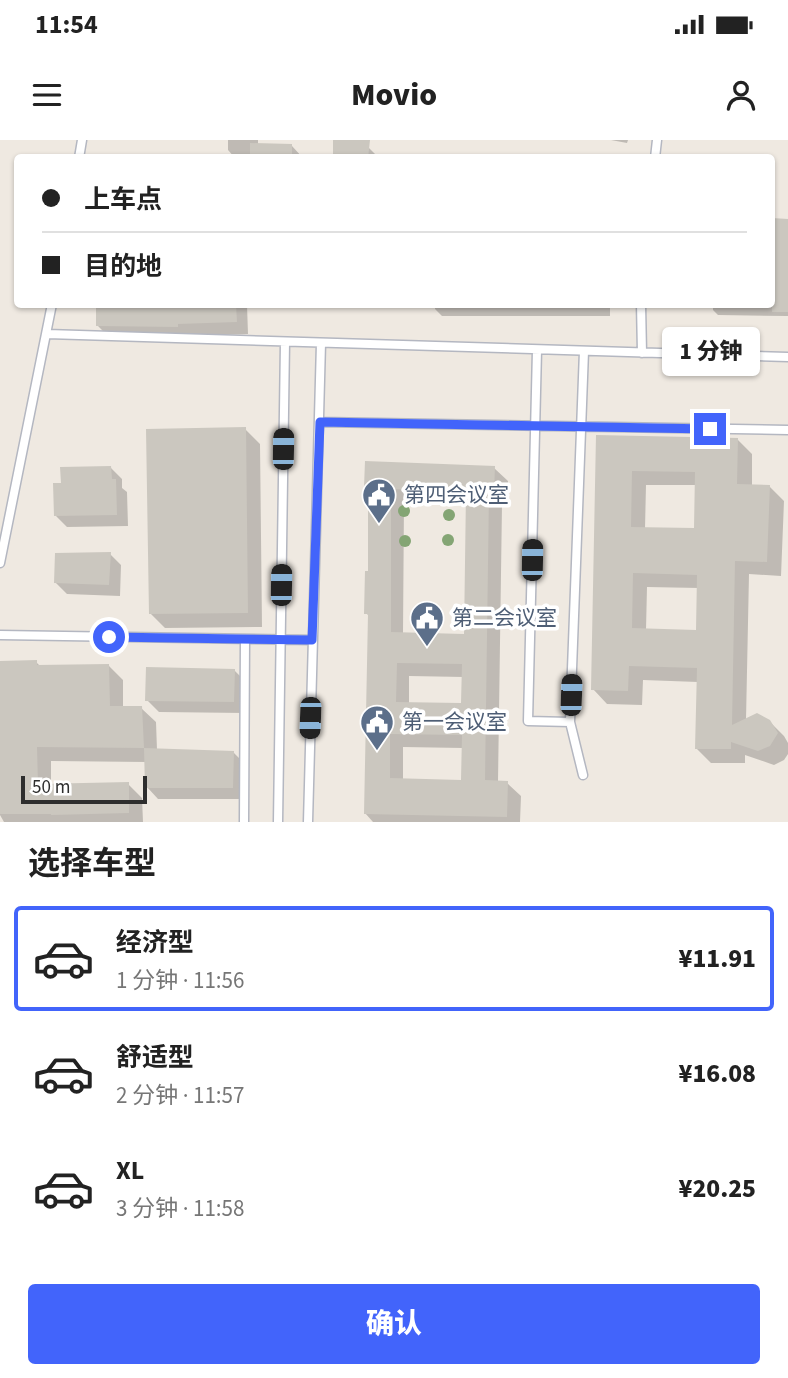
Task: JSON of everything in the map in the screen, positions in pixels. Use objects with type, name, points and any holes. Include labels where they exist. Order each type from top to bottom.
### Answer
[{"type":"lane","points":[[0,563],[51,308]]},
{"type":"lane","points":[[641,308],[642,353]]},
{"type":"lane","points":[[47,334],[788,358]]},
{"type":"lane","points":[[278,821],[285,342]]},
{"type":"lane","points":[[308,821],[321,343]]},
{"type":"lane","points":[[537,350],[528,720],[570,722]]},
{"type":"lane","points":[[583,775],[570,722],[584,351]]},
{"type":"lane","points":[[320,422],[788,430]]},
{"type":"lane","points":[[0,635],[312,640]]},
{"type":"lane","points":[[244,821],[245,639]]},
{"type":"building","points":[[333,140],[370,140],[368,154],[333,154]]},
{"type":"building","points":[[250,143],[292,144],[292,154],[250,154]]},
{"type":"building","points":[[775,218],[788,219],[788,312],[772,312],[772,308],[775,308]]},
{"type":"building","points":[[96,308],[236,308],[237,322],[178,324],[178,327],[96,326]]},
{"type":"building","points":[[246,427],[248,613],[149,614],[146,429]]},
{"type":"building","points":[[596,435],[738,438],[737,484],[770,485],[767,562],[735,561],[732,725],[757,713],[770,720],[778,733],[770,746],[758,751],[731,742],[731,749],[695,749],[697,668],[629,666],[628,691],[591,690]],"holes":[[[632,471],[695,472],[694,528],[631,527]],[[633,573],[697,575],[696,630],[632,628]]]},
{"type":"building","points":[[365,461],[495,466],[494,493],[489,493],[485,780],[508,781],[507,817],[364,814],[368,614],[364,614],[365,571],[368,571],[368,488],[364,487]],"holes":[[[391,489],[466,492],[464,634],[391,632]],[[397,663],[462,664],[461,703],[396,702]],[[390,734],[462,735],[461,780],[390,778]]]},
{"type":"building","points":[[111,466],[112,479],[116,479],[117,515],[54,516],[53,483],[61,483],[60,467]]},
{"type":"building","points":[[111,552],[109,585],[54,583],[55,553]]},
{"type":"building","points":[[37,660],[37,665],[109,664],[110,706],[142,706],[144,748],[37,747],[38,784],[129,782],[129,813],[0,814],[0,661]]},
{"type":"building","points":[[146,667],[235,669],[234,702],[145,701]]},
{"type":"building","points":[[144,748],[234,751],[233,788],[145,788]]},
{"type":"place","name":"第四会议室","points":[[379,525]]},
{"type":"place","name":"第二会议室","points":[[427,648]]},
{"type":"place","name":"第一会议室","points":[[377,752]]},
{"type":"route","points":[[109,637],[312,640],[320,422],[710,429]]}]
